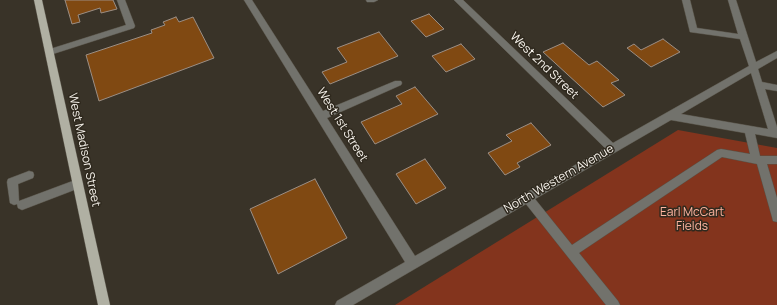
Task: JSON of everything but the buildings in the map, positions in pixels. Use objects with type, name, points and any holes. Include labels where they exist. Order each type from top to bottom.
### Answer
[{"type":"main road","name":"West Madison Street","points":[[38,0],[104,305]]},
{"type":"street","points":[[50,52],[131,26],[121,0]]},
{"type":"street","name":"West 1st Street","points":[[248,0],[413,263]]},
{"type":"street","name":"West 2nd Street","points":[[458,0],[613,149]]},
{"type":"street","points":[[686,0],[693,30],[743,37]]},
{"type":"street","points":[[670,116],[776,134],[753,68],[732,0]]},
{"type":"street","name":"North Western Avenue","points":[[342,305],[777,54]]},
{"type":"street","points":[[321,116],[398,83]]},
{"type":"street","points":[[759,85],[777,88]]},
{"type":"street","points":[[749,129],[777,217]]},
{"type":"street","points":[[572,252],[721,153],[758,160],[777,160]]},
{"type":"street","points":[[29,175],[12,182],[18,202],[78,184]]},
{"type":"street","points":[[527,198],[614,305]]},
{"type":"green space","name":"Earl McCart Fields","points":[[678,130],[777,148],[777,305],[395,305]]}]
